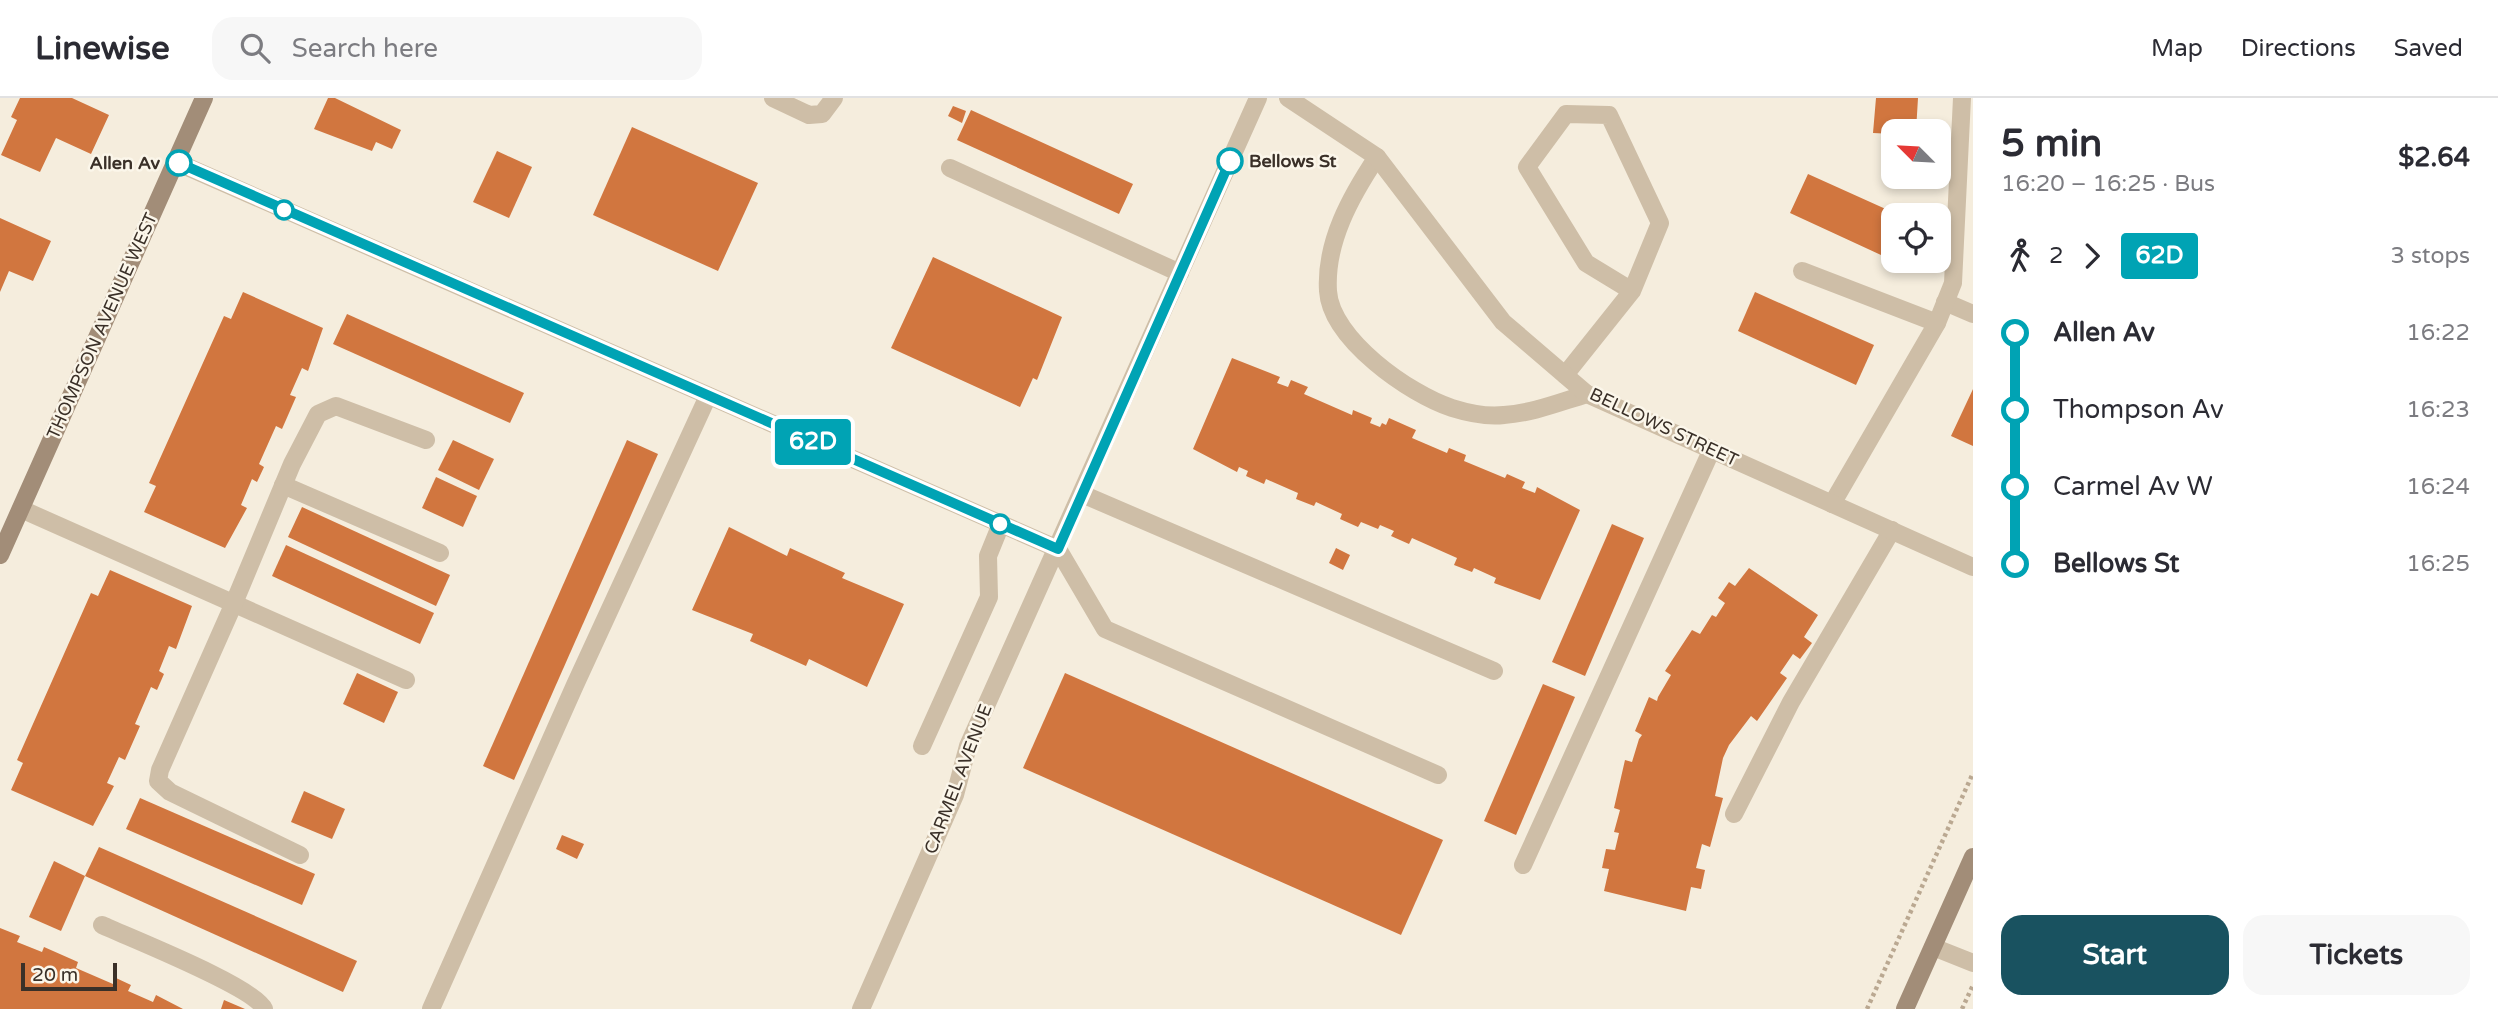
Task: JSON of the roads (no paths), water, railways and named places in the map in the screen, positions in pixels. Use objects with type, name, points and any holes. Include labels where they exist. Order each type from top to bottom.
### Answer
[{"type":"street","name":"THOMPSON AVENUE WEST","points":[[0,555],[204,98]]},
{"type":"street","points":[[773,98],[809,114],[822,114],[834,98]]},
{"type":"street","name":"CARMEL AVENUE","points":[[861,1009],[955,795],[968,746],[1258,98]]},
{"type":"street","name":"BELLOWS STREET","points":[[1288,98],[1377,157],[1503,322],[1587,394],[1973,567]]},
{"type":"street","points":[[1832,503],[1937,323],[1953,283],[1966,141],[1962,98]]},
{"type":"street","points":[[1565,375],[1632,291],[1660,223],[1609,115],[1566,114],[1527,167],[1586,263],[1632,291]]},
{"type":"street","points":[[1377,157],[1346,209],[1336,236],[1329,268],[1328,292],[1332,313],[1345,333],[1380,366],[1410,387],[1449,407],[1503,416],[1530,412],[1587,394]]},
{"type":"street","points":[[176,162],[1058,549],[1105,629],[1438,775]]},
{"type":"street","points":[[950,168],[1180,273]]},
{"type":"street","points":[[1802,271],[1937,323]]},
{"type":"street","points":[[1945,302],[1973,314]]},
{"type":"street","points":[[431,1009],[575,685],[708,396]]},
{"type":"street","points":[[300,855],[170,792],[158,781],[160,770],[283,485],[317,414],[336,406],[426,440]]},
{"type":"street","points":[[1523,865],[1712,449]]},
{"type":"street","points":[[283,485],[439,552]]},
{"type":"street","points":[[1082,494],[1494,671]]},
{"type":"street","points":[[21,509],[407,680]]},
{"type":"street","points":[[922,746],[989,597],[988,556],[1001,524]]},
{"type":"street","points":[[1734,814],[1791,702],[1892,530]]},
{"type":"street","points":[[1905,1009],[1973,857]]},
{"type":"street","points":[[102,925],[236,986],[262,1003],[264,1009]]},
{"type":"street","points":[[1933,947],[1973,963]]},
{"type":"place","name":"Bellows St","points":[[1230,161]]},
{"type":"place","name":"Allen Av","points":[[179,163]]}]
